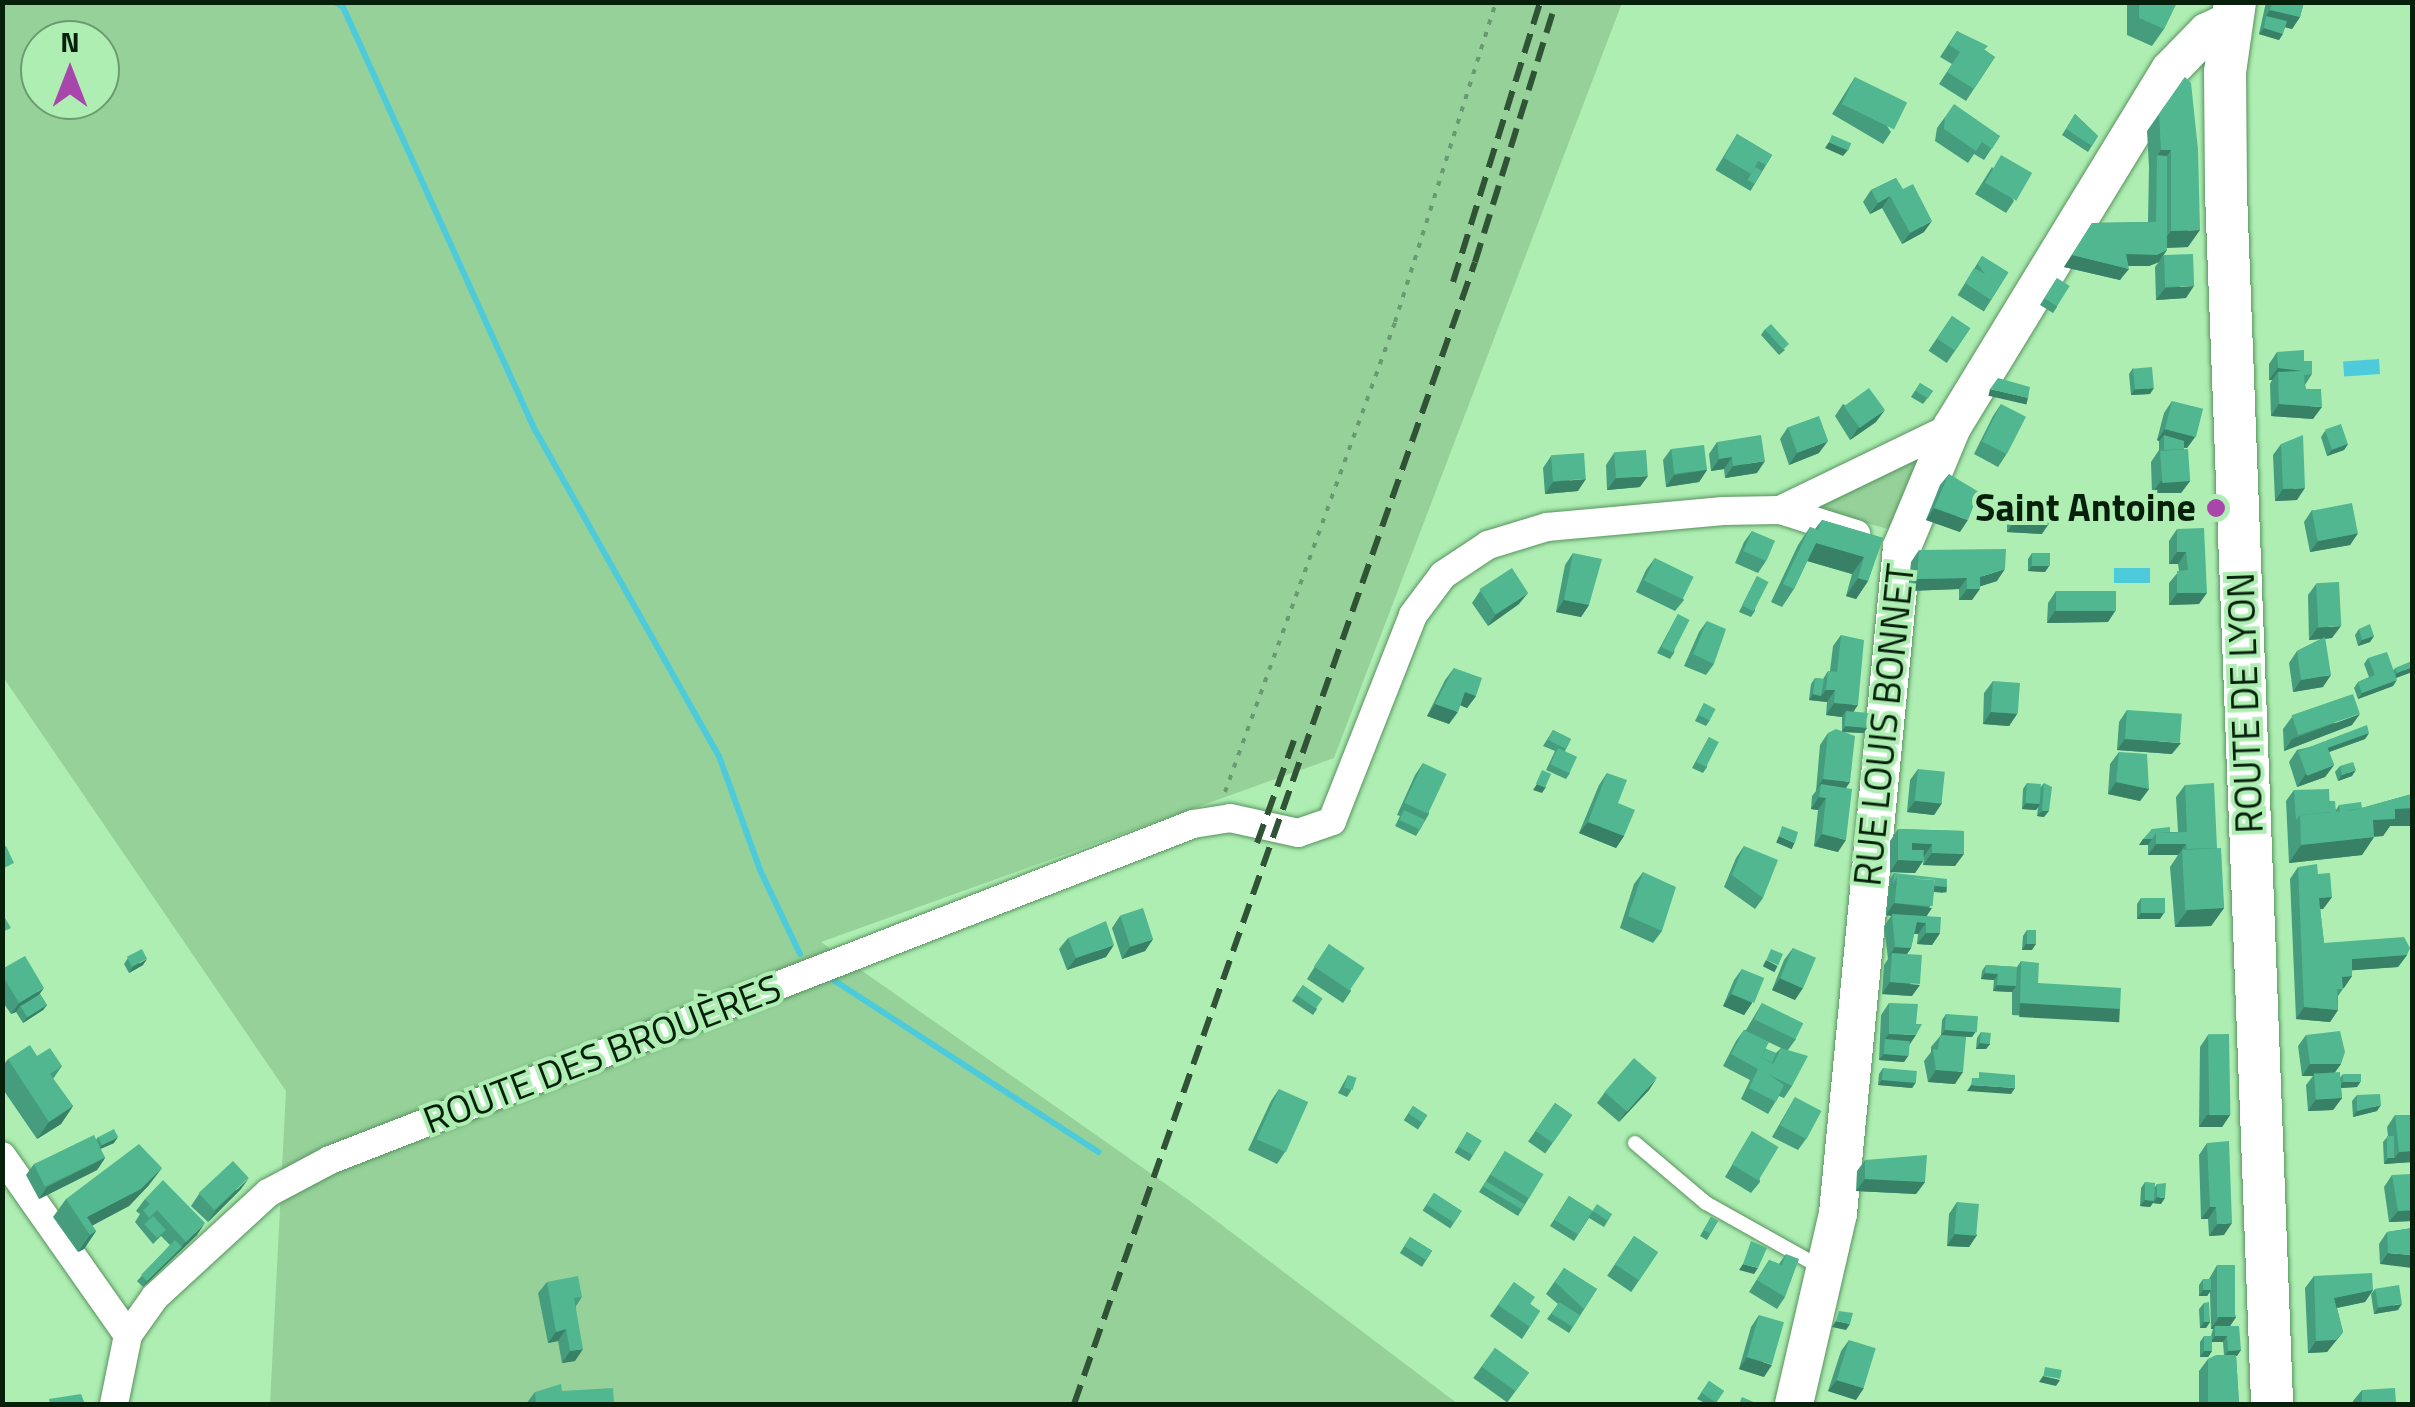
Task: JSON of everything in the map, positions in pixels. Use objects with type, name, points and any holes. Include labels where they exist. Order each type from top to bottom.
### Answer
[{"type":"main road","name":"ROUTE DE LYON","points":[[2233,12],[2225,72],[2229,296],[2272,1404]]},
{"type":"street","name":"RUE LOUIS BONNET","points":[[1794,1404],[1830,1272],[1902,547],[1952,427],[2170,70],[2233,12]]},
{"type":"street","points":[[1780,510],[1952,427]]},
{"type":"street","points":[[1203,822],[1298,833],[1332,821],[1413,615],[1442,575],[1488,545],[1547,527],[1780,510],[1902,547]]},
{"type":"street","name":"ROUTE DES BROUÈRES","points":[[114,1404],[128,1335],[155,1297],[214,1238],[268,1193],[330,1160],[1203,822]]},
{"type":"street","points":[[2,1156],[128,1335]]},
{"type":"lane","points":[[1635,1143],[1706,1203],[1830,1272]]},
{"type":"path","points":[[1203,822],[1395,322],[1496,2]]},
{"type":"green space","points":[[2,3],[1622,3],[1334,758],[821,942],[1190,1201],[1458,1404],[270,1404],[286,1091],[3,677]]},
{"type":"green space","points":[[1923,456],[1892,530],[1825,512],[1823,500]]},
{"type":"water","points":[[2379,359],[2380,374],[2344,376],[2343,362]]},
{"type":"water","points":[[2114,568],[2150,568],[2150,583],[2114,583]]},
{"type":"building","points":[[2139,2],[2177,2],[2164,29],[2139,18]]},
{"type":"building","points":[[2272,2],[2304,2],[2300,17],[2270,10]]},
{"type":"building","points":[[2266,16],[2287,21],[2283,34],[2264,28]]},
{"type":"building","points":[[1957,31],[1988,46],[1984,50],[1995,57],[1974,89],[1947,72],[1960,52],[1949,45]]},
{"type":"building","points":[[1855,77],[1907,102],[1894,129],[1842,104]]},
{"type":"building","points":[[2185,77],[2191,83],[2198,149],[2200,230],[2171,231],[2171,150],[2161,150],[2159,114]]},
{"type":"building","points":[[1954,104],[2000,136],[1992,149],[1982,142],[1976,151],[1944,129],[1945,117]]},
{"type":"building","points":[[2075,114],[2098,136],[2092,146],[2066,129]]},
{"type":"building","points":[[1737,134],[1772,155],[1766,165],[1758,161],[1751,174],[1724,158]]},
{"type":"building","points":[[1832,135],[1851,143],[1848,151],[1829,142]]},
{"type":"building","points":[[2001,155],[2032,173],[2016,201],[1985,183]]},
{"type":"building","points":[[2157,155],[2167,156],[2167,250],[2157,255],[2126,254],[2129,269],[2072,255],[2092,223],[2156,222]]},
{"type":"building","points":[[1755,167],[1762,171],[1754,184],[1748,180]]},
{"type":"building","points":[[1896,178],[1903,189],[1913,184],[1932,221],[1910,233],[1890,196],[1878,203],[1871,190]]},
{"type":"building","points":[[2193,254],[2194,286],[2165,287],[2164,255]]},
{"type":"building","points":[[1982,256],[2008,272],[1991,300],[1965,283],[1974,268],[1985,274],[1978,264]]},
{"type":"building","points":[[2057,278],[2070,286],[2057,306],[2044,298]]},
{"type":"building","points":[[1952,316],[1970,328],[1955,351],[1937,338]]},
{"type":"building","points":[[1771,324],[1789,344],[1783,349],[1765,329]]},
{"type":"building","points":[[2304,350],[2304,361],[2312,361],[2312,374],[2304,375],[2305,389],[2321,389],[2322,407],[2279,404],[2278,372],[2303,371],[2278,368],[2277,352]]},
{"type":"building","points":[[2152,367],[2154,388],[2135,390],[2133,369]]},
{"type":"building","points":[[1998,378],[2030,387],[2028,398],[1990,389]]},
{"type":"building","points":[[1920,383],[1933,391],[1928,399],[1915,391]]},
{"type":"building","points":[[1869,388],[1885,410],[1860,428],[1844,406]]},
{"type":"building","points":[[2172,401],[2203,409],[2196,437],[2165,429]]},
{"type":"building","points":[[2001,404],[2026,417],[2007,454],[1982,441]]},
{"type":"building","points":[[1819,416],[1828,441],[1797,453],[1788,427]]},
{"type":"building","points":[[2341,424],[2348,444],[2332,449],[2325,430]]},
{"type":"building","points":[[1761,435],[1765,461],[1733,466],[1732,457],[1719,459],[1717,442]]},
{"type":"building","points":[[2164,435],[2184,441],[2184,449],[2164,450]]},
{"type":"building","points":[[2303,435],[2305,488],[2283,489],[2281,444]]},
{"type":"building","points":[[1704,445],[1707,470],[1674,474],[1671,449]]},
{"type":"building","points":[[2188,449],[2190,481],[2162,483],[2160,451]]},
{"type":"building","points":[[1646,450],[1648,476],[1616,478],[1614,452]]},
{"type":"building","points":[[1584,453],[1586,479],[1553,481],[1551,455]]},
{"type":"building","points":[[1949,474],[1979,492],[1968,520],[1934,508]]},
{"type":"building","points":[[2016,501],[2051,502],[2050,521],[2015,520]]},
{"type":"building","points":[[2352,503],[2358,533],[2318,541],[2312,511]]},
{"type":"building","points":[[1822,520],[1883,538],[1868,581],[1858,578],[1864,557],[1816,543],[1794,589],[1783,584],[1810,527],[1818,530]]},
{"type":"building","points":[[2204,528],[2207,593],[2177,593],[2177,571],[2188,570],[2186,552],[2177,552],[2177,529]]},
{"type":"building","points":[[1752,531],[1775,541],[1766,561],[1743,551]]},
{"type":"building","points":[[2006,549],[2005,569],[1980,577],[1980,589],[1967,589],[1967,578],[1917,579],[1919,550]]},
{"type":"building","points":[[1573,553],[1602,559],[1589,605],[1564,600]]},
{"type":"building","points":[[2032,553],[2050,553],[2050,566],[2032,566]]},
{"type":"building","points":[[1655,558],[1694,577],[1683,599],[1644,580]]},
{"type":"building","points":[[1512,568],[1528,593],[1496,614],[1479,589]]},
{"type":"building","points":[[1757,576],[1769,582],[1754,611],[1742,605]]},
{"type":"building","points":[[2339,582],[2341,626],[2318,627],[2316,583]]},
{"type":"building","points":[[2056,591],[2116,591],[2116,611],[2056,611]]},
{"type":"building","points":[[1678,614],[1690,620],[1673,653],[1661,647]]},
{"type":"building","points":[[1707,621],[1726,629],[1714,664],[1693,654]]},
{"type":"building","points":[[2370,624],[2374,636],[2362,640],[2359,629]]},
{"type":"building","points":[[1841,635],[1864,640],[1858,705],[1834,703],[1835,690],[1826,690],[1828,671],[1837,672]]},
{"type":"building","points":[[2325,637],[2331,675],[2301,680],[2297,651]]},
{"type":"building","points":[[2387,652],[2397,680],[2362,693],[2358,682],[2375,675],[2368,658]]},
{"type":"building","points":[[2412,661],[2412,667],[2397,673],[2395,668]]},
{"type":"building","points":[[1454,668],[1482,678],[1476,696],[1465,692],[1458,712],[1435,704]]},
{"type":"building","points":[[1815,678],[1824,679],[1821,696],[1813,694]]},
{"type":"building","points":[[1993,681],[2020,683],[2018,714],[1991,712]]},
{"type":"building","points":[[2353,694],[2360,714],[2298,735],[2292,715]]},
{"type":"building","points":[[1704,703],[1716,709],[1710,720],[1698,715]]},
{"type":"building","points":[[2127,710],[2182,714],[2180,743],[2125,739]]},
{"type":"building","points":[[1846,711],[1869,713],[1868,728],[1845,726]]},
{"type":"building","points":[[2367,725],[2369,733],[2327,748],[2325,741]]},
{"type":"building","points":[[1836,729],[1855,736],[1850,782],[1823,779],[1828,733]]},
{"type":"building","points":[[1553,730],[1571,739],[1566,749],[1548,740]]},
{"type":"building","points":[[1709,737],[1719,742],[1706,767],[1696,762]]},
{"type":"building","points":[[2325,741],[2334,765],[2307,776],[2298,751]]},
{"type":"building","points":[[1558,748],[1577,757],[1569,773],[1550,764]]},
{"type":"building","points":[[2119,752],[2147,754],[2149,789],[2116,782]]},
{"type":"building","points":[[2353,762],[2356,770],[2342,775],[2340,766]]},
{"type":"building","points":[[1423,763],[1447,774],[1428,814],[1404,803]]},
{"type":"building","points":[[1918,769],[1945,772],[1942,804],[1915,801]]},
{"type":"building","points":[[1542,770],[1551,774],[1545,788],[1536,784]]},
{"type":"building","points":[[1607,773],[1627,780],[1618,803],[1635,810],[1624,836],[1588,822]]},
{"type":"building","points":[[2027,783],[2041,784],[2040,804],[2026,803]]},
{"type":"building","points":[[2044,783],[2052,787],[2049,811],[2042,811]]},
{"type":"building","points":[[2214,783],[2217,848],[2156,844],[2156,833],[2187,832],[2185,785]]},
{"type":"building","points":[[1821,784],[1852,789],[1846,840],[1822,834],[1826,798],[1819,797]]},
{"type":"building","points":[[2329,789],[2330,812],[2300,815],[2296,820],[2294,790]]},
{"type":"building","points":[[2412,794],[2412,808],[2395,809],[2395,819],[2373,820],[2374,837],[2301,845],[2300,815],[2354,810]]},
{"type":"building","points":[[2361,802],[2362,808],[2340,812],[2339,805]]},
{"type":"building","points":[[1404,810],[1425,820],[1420,830],[1399,820]]},
{"type":"building","points":[[1782,826],[1798,832],[1795,843],[1779,836]]},
{"type":"building","points":[[2170,827],[2170,832],[2143,839],[2152,829]]},
{"type":"building","points":[[1898,829],[1964,831],[1964,854],[1932,853],[1932,844],[1912,843],[1912,850],[1924,850],[1923,861],[1898,860]]},
{"type":"building","points":[[6,846],[14,863],[2,869],[2,848]]},
{"type":"building","points":[[1744,846],[1778,860],[1763,898],[1732,875]]},
{"type":"building","points":[[2221,848],[2224,908],[2185,910],[2182,850]]},
{"type":"building","points":[[2317,864],[2318,874],[2330,873],[2332,897],[2319,898],[2324,943],[2404,937],[2410,948],[2407,955],[2352,959],[2352,976],[2342,977],[2343,989],[2337,989],[2338,1010],[2304,1007],[2298,867]]},
{"type":"building","points":[[1643,872],[1676,887],[1662,931],[1628,916]]},
{"type":"building","points":[[1894,873],[1947,879],[1947,887],[1934,886],[1935,880],[1897,877],[1893,883]]},
{"type":"building","points":[[1897,877],[1935,880],[1933,906],[1895,903]]},
{"type":"building","points":[[2141,898],[2165,898],[2165,913],[2141,913]]},
{"type":"building","points":[[1143,908],[1153,939],[1130,947],[1120,915]]},
{"type":"building","points":[[2,913],[11,928],[2,932]]},
{"type":"building","points":[[1892,914],[1941,917],[1940,933],[1926,933],[1926,923],[1917,922],[1911,948],[1895,947]]},
{"type":"building","points":[[1106,921],[1114,945],[1076,958],[1068,938]]},
{"type":"building","points":[[2027,930],[2036,930],[2036,944],[2027,944]]},
{"type":"building","points":[[1329,944],[1365,968],[1350,990],[1314,966]]},
{"type":"building","points":[[1793,948],[1816,958],[1803,988],[1780,978]]},
{"type":"building","points":[[142,949],[147,959],[132,967],[127,957]]},
{"type":"building","points":[[1771,949],[1783,954],[1778,965],[1766,960]]},
{"type":"building","points":[[1892,953],[1922,955],[1920,984],[1890,982]]},
{"type":"building","points":[[25,956],[44,988],[19,1003],[2,969]]},
{"type":"building","points":[[2021,961],[2039,963],[2038,983],[2121,988],[2120,1009],[2020,1003]]},
{"type":"building","points":[[1986,965],[2017,967],[2016,986],[1997,985],[1998,974],[1985,973]]},
{"type":"building","points":[[1742,969],[1764,978],[1754,1003],[1732,994]]},
{"type":"building","points":[[1303,985],[1323,999],[1316,1009],[1296,995]]},
{"type":"building","points":[[40,994],[47,1005],[27,1017],[20,1006]]},
{"type":"building","points":[[1762,1003],[1803,1023],[1795,1039],[1754,1019]]},
{"type":"building","points":[[1889,1003],[1918,1004],[1916,1024],[1922,1024],[1916,1035],[1889,1034]]},
{"type":"building","points":[[1946,1014],[1978,1016],[1977,1032],[1945,1030]]},
{"type":"building","points":[[1744,1030],[1769,1042],[1761,1057],[1773,1064],[1781,1048],[1808,1056],[1792,1086],[1768,1074],[1784,1085],[1776,1102],[1749,1088],[1758,1069],[1731,1054]]},
{"type":"building","points":[[2340,1031],[2345,1052],[2341,1064],[2310,1064],[2306,1035]]},
{"type":"building","points":[[1981,1032],[1991,1033],[1990,1044],[1980,1043]]},
{"type":"building","points":[[2208,1034],[2229,1034],[2230,1115],[2209,1115]]},
{"type":"building","points":[[1940,1035],[1966,1037],[1963,1072],[1936,1070],[1933,1049],[1938,1050]]},
{"type":"building","points":[[1885,1039],[1910,1041],[1909,1056],[1884,1054]]},
{"type":"building","points":[[30,1045],[37,1056],[50,1048],[62,1066],[50,1074],[73,1106],[49,1122],[8,1059]]},
{"type":"building","points":[[1766,1049],[1776,1053],[1772,1063],[1761,1057]]},
{"type":"building","points":[[1634,1058],[1657,1078],[1627,1112],[1604,1092]]},
{"type":"building","points":[[1883,1068],[1917,1071],[1916,1083],[1882,1080]]},
{"type":"building","points":[[1979,1072],[2015,1075],[2015,1088],[1971,1085],[1972,1078],[1979,1078]]},
{"type":"building","points":[[2340,1072],[2342,1098],[2316,1100],[2314,1074]]},
{"type":"building","points":[[2343,1074],[2361,1074],[2361,1082],[2343,1082]]},
{"type":"building","points":[[1348,1075],[1357,1078],[1353,1090],[1344,1087]]},
{"type":"building","points":[[1279,1089],[1308,1102],[1286,1152],[1257,1139]]},
{"type":"building","points":[[2380,1094],[2381,1105],[2357,1111],[2357,1095]]},
{"type":"building","points":[[1795,1097],[1821,1111],[1806,1139],[1780,1125]]},
{"type":"building","points":[[1555,1103],[1572,1115],[1553,1143],[1535,1131]]},
{"type":"building","points":[[1413,1106],[1427,1115],[1422,1123],[1408,1114]]},
{"type":"building","points":[[2395,1115],[2412,1115],[2412,1151],[2399,1152]]},
{"type":"building","points":[[114,1129],[118,1137],[102,1145],[98,1137]]},
{"type":"building","points":[[1752,1131],[1779,1147],[1758,1180],[1732,1164]]},
{"type":"building","points":[[1467,1132],[1482,1141],[1473,1155],[1458,1147]]},
{"type":"building","points":[[94,1135],[105,1157],[45,1187],[34,1164]]},
{"type":"building","points":[[2387,1136],[2394,1136],[2394,1158],[2387,1158]]},
{"type":"building","points":[[2229,1141],[2232,1223],[2217,1224],[2216,1207],[2210,1207],[2207,1143]]},
{"type":"building","points":[[139,1144],[162,1168],[141,1189],[87,1217],[96,1231],[90,1235],[66,1199]]},
{"type":"building","points":[[1505,1151],[1544,1174],[1529,1198],[1491,1175]]},
{"type":"building","points":[[1927,1155],[1925,1182],[1865,1179],[1865,1160]]},
{"type":"building","points":[[233,1161],[249,1178],[214,1210],[199,1193]]},
{"type":"building","points":[[2412,1174],[2412,1210],[2398,1211],[2392,1175]]},
{"type":"building","points":[[163,1180],[205,1223],[186,1242],[157,1210],[149,1218],[143,1210],[150,1204],[145,1199]]},
{"type":"building","points":[[1486,1181],[1525,1204],[1521,1209],[1483,1186]]},
{"type":"building","points":[[2145,1182],[2155,1183],[2154,1201],[2145,1200]]},
{"type":"building","points":[[2166,1183],[2165,1198],[2157,1197],[2157,1184]]},
{"type":"building","points":[[1434,1193],[1462,1211],[1454,1223],[1426,1205]]},
{"type":"building","points":[[1569,1196],[1593,1211],[1578,1235],[1554,1220]]},
{"type":"building","points":[[1957,1202],[1979,1204],[1976,1236],[1954,1234]]},
{"type":"building","points":[[1597,1204],[1612,1214],[1607,1221],[1593,1211]]},
{"type":"building","points":[[153,1216],[166,1230],[157,1238],[144,1224]]},
{"type":"building","points":[[1711,1217],[1718,1221],[1710,1234],[1704,1230]]},
{"type":"building","points":[[2412,1228],[2412,1255],[2388,1253],[2387,1232]]},
{"type":"building","points":[[1634,1236],[1658,1252],[1639,1280],[1615,1264]]},
{"type":"building","points":[[1410,1237],[1432,1251],[1426,1260],[1404,1246]]},
{"type":"building","points":[[175,1240],[182,1247],[147,1281],[141,1275]]},
{"type":"building","points":[[1751,1241],[1767,1248],[1758,1268],[1743,1264]]},
{"type":"building","points":[[1786,1254],[1799,1259],[1785,1297],[1757,1280],[1769,1260],[1782,1265]]},
{"type":"building","points":[[2217,1265],[2235,1265],[2235,1317],[2217,1317]]},
{"type":"building","points":[[1564,1268],[1597,1289],[1584,1309],[1555,1282]]},
{"type":"building","points":[[2372,1273],[2373,1290],[2334,1298],[2343,1332],[2336,1340],[2316,1341],[2314,1276]]},
{"type":"building","points":[[578,1276],[582,1297],[574,1298],[583,1349],[570,1351],[566,1329],[556,1332],[547,1282]]},
{"type":"building","points":[[2203,1279],[2211,1279],[2211,1290],[2203,1290]]},
{"type":"building","points":[[1514,1282],[1535,1297],[1530,1304],[1540,1311],[1530,1327],[1498,1305]]},
{"type":"building","points":[[2399,1285],[2402,1304],[2378,1308],[2375,1289]]},
{"type":"building","points":[[1559,1302],[1580,1315],[1573,1327],[1552,1314]]},
{"type":"building","points":[[2209,1302],[2210,1322],[2204,1322],[2204,1303]]},
{"type":"building","points":[[1839,1311],[1853,1313],[1850,1324],[1836,1321]]},
{"type":"building","points":[[1759,1315],[1784,1322],[1772,1364],[1747,1357]]},
{"type":"building","points":[[2215,1326],[2239,1326],[2241,1350],[2228,1351],[2227,1336],[2215,1336]]},
{"type":"building","points":[[2204,1336],[2212,1336],[2212,1351],[2204,1351]]},
{"type":"building","points":[[1849,1340],[1876,1348],[1863,1388],[1837,1380]]},
{"type":"building","points":[[1495,1348],[1529,1373],[1515,1391],[1481,1367]]},
{"type":"building","points":[[2236,1355],[2239,1404],[2208,1404],[2208,1359]]},
{"type":"building","points":[[2045,1367],[2062,1370],[2060,1379],[2043,1376]]},
{"type":"building","points":[[1709,1381],[1724,1391],[1716,1403],[1701,1393]]},
{"type":"building","points":[[561,1384],[562,1391],[613,1388],[614,1404],[536,1404],[535,1392]]},
{"type":"building","points":[[2395,1388],[2396,1404],[2362,1404],[2362,1390]]},
{"type":"building","points":[[81,1394],[85,1404],[50,1404],[49,1399]]},
{"type":"building","points":[[1742,1397],[1758,1404],[1739,1404]]},
{"type":"waterway","points":[[335,2],[343,7],[534,428],[719,756],[760,870],[800,954]]},
{"type":"waterway","points":[[835,981],[1098,1152]]},
{"type":"railway","points":[[1453,282],[1540,2]]},
{"type":"railway","points":[[1074,1404],[1475,262],[1556,2]]},
{"type":"railway","points":[[1257,843],[1294,740]]},
{"type":"place","name":"Saint Antoine","points":[[2216,508]]}]
